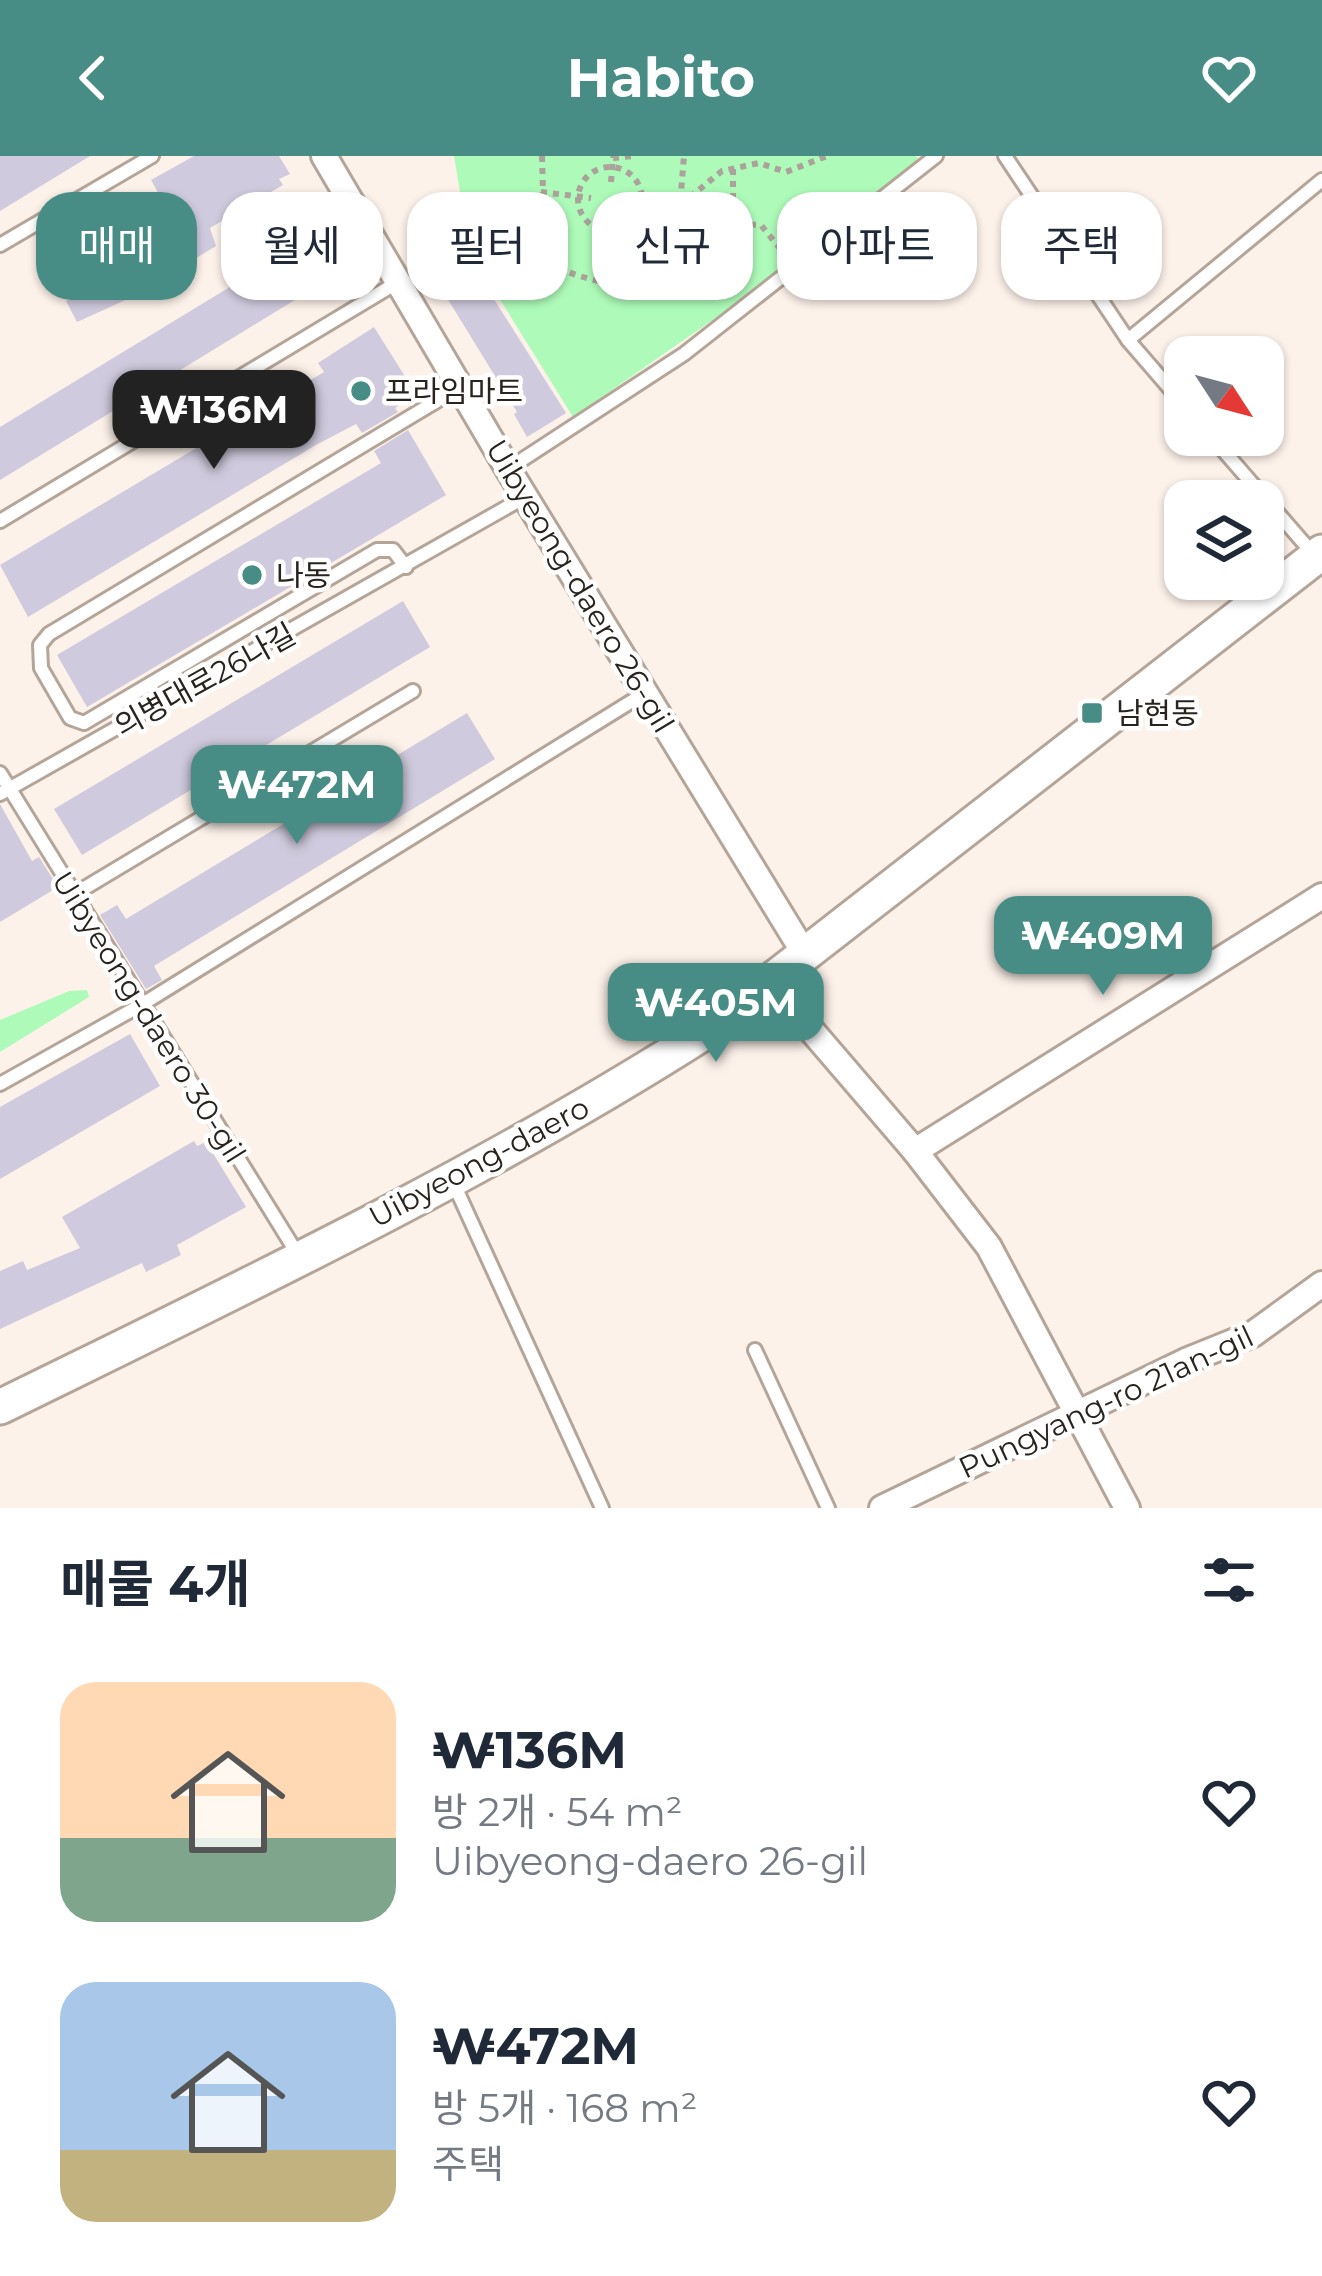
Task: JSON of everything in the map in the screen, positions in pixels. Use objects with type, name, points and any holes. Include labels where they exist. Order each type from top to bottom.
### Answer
[{"type":"street","name":"Uibyeong-daero 26-gil","points":[[324,156],[508,469],[803,951]]},
{"type":"street","name":"Uibyeong-daero","points":[[0,1407],[300,1259],[618,1087],[705,1032],[803,951],[1319,555]]},
{"type":"street","points":[[915,1151],[1322,896]]},
{"type":"street","points":[[770,982],[915,1151],[989,1246],[1127,1508]]},
{"type":"street","name":"Pungyang-ro 21an-gil","points":[[882,1508],[1186,1361],[1253,1334],[1322,1284]]},
{"type":"lane","points":[[0,244],[152,156]]},
{"type":"lane","points":[[891,192],[936,156]]},
{"type":"lane","points":[[1005,156],[1128,340],[1164,382]]},
{"type":"lane","points":[[1128,340],[1322,180]]},
{"type":"lane","points":[[0,521],[398,282]]},
{"type":"lane","points":[[508,469],[684,354],[777,282]]},
{"type":"lane","points":[[406,567],[393,550],[376,550],[84,723],[70,718],[41,668],[40,645],[50,634],[460,387]]},
{"type":"lane","points":[[1229,456],[1319,555]]},
{"type":"lane","name":"의병대로26나길","points":[[5,792],[525,497]]},
{"type":"lane","points":[[73,895],[413,691]]},
{"type":"lane","points":[[0,1084],[141,1005],[645,692]]},
{"type":"lane","name":"Uibyeong-daero 30-gil","points":[[0,773],[5,792],[300,1259]]},
{"type":"lane","points":[[451,1177],[602,1508]]},
{"type":"lane","points":[[755,1350],[828,1508]]},
{"type":"path","points":[[610,182],[613,157],[634,156]]},
{"type":"path","points":[[681,192],[684,156]]},
{"type":"path","points":[[696,192],[722,171],[759,164],[786,172],[827,156]]},
{"type":"path","points":[[538,158],[541,192]]},
{"type":"path","points":[[733,169],[734,224],[760,225],[777,246]]},
{"type":"path","points":[[592,226],[578,212],[578,197],[582,182],[596,170],[628,171],[643,192]]},
{"type":"path","points":[[568,196],[591,198]]},
{"type":"green space","points":[[454,156],[916,156],[919,160],[880,192],[777,192],[777,275],[753,292],[753,192],[592,192],[592,300],[741,300],[573,417],[500,300],[568,300],[568,192],[460,192]]},
{"type":"green space","points":[[87,990],[89,997],[0,1052],[0,1020],[69,991]]},
{"type":"building","points":[[0,156],[90,156],[0,211]]},
{"type":"building","points":[[194,156],[279,156],[290,174],[279,179],[283,185],[271,192],[221,192],[221,222],[210,228],[216,246],[197,257],[197,192],[158,192],[151,180]]},
{"type":"building","points":[[221,292],[221,300],[295,300],[0,480],[0,427]]},
{"type":"building","points":[[68,300],[126,300],[77,322]]},
{"type":"building","points":[[448,300],[495,300],[566,413],[527,437],[517,412]]},
{"type":"building","points":[[374,327],[416,394],[395,408],[398,412],[362,433],[356,424],[316,445],[28,617],[0,565],[324,372],[318,363]]},
{"type":"building","name":"나동","points":[[408,430],[446,495],[87,707],[57,655],[381,463],[374,451]]},
{"type":"building","points":[[403,601],[430,647],[82,855],[54,809]]},
{"type":"building","points":[[467,713],[495,759],[154,966],[162,980],[146,989],[100,915],[117,905],[126,919]]},
{"type":"building","points":[[0,804],[32,861],[39,857],[58,887],[0,922]]},
{"type":"building","points":[[130,1034],[160,1086],[0,1179],[0,1107]]},
{"type":"building","points":[[194,1141],[197,1146],[206,1142],[246,1207],[177,1245],[181,1255],[146,1272],[142,1263],[0,1329],[0,1271],[23,1261],[27,1270],[80,1248],[62,1217]]},
{"type":"place","name":"프라임마트","points":[[361,391]]},
{"type":"place","name":"나동","points":[[252,575]]},
{"type":"place","name":"남현동","points":[[1092,713]]}]
